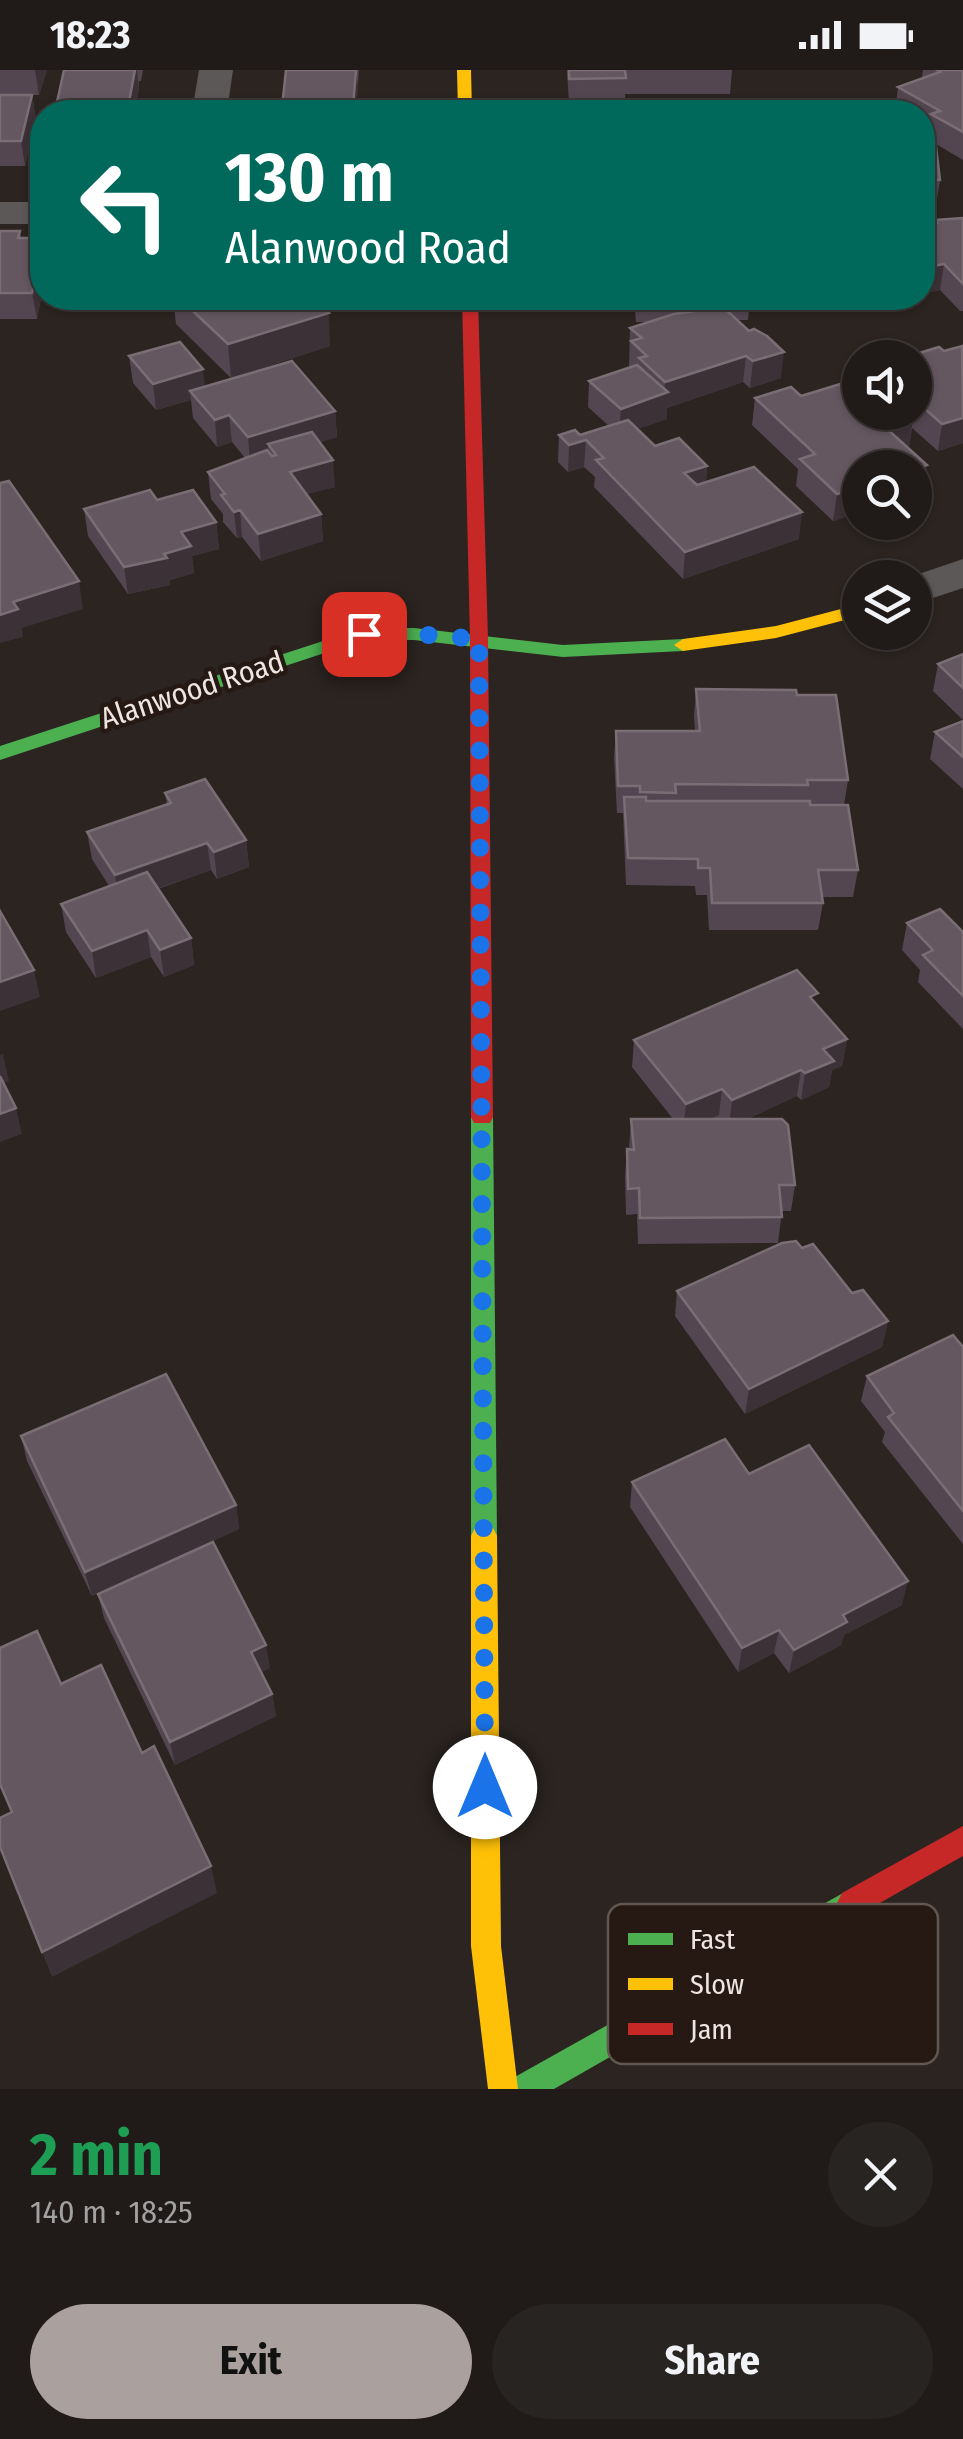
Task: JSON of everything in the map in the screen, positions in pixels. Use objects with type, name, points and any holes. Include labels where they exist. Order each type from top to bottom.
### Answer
[{"type":"street","points":[[212,100],[216,70]]},
{"type":"street","points":[[464,70],[465,100]]},
{"type":"street","points":[[0,213],[30,213]]},
{"type":"street","points":[[470,310],[479,639],[486,1946],[504,2089]]},
{"type":"street","points":[[932,584],[963,573]]},
{"type":"street","name":"Alanwood Road","points":[[0,753],[364,634],[388,632],[479,639],[562,651],[701,644],[809,628],[842,616]]},
{"type":"street","points":[[850,1904],[963,1840]]},
{"type":"street","points":[[524,2089],[608,2041]]},
{"type":"building","points":[[64,70],[135,70],[129,100],[58,100]]},
{"type":"building","points":[[286,70],[356,70],[354,100],[283,100]]},
{"type":"building","points":[[569,70],[625,70],[626,78],[569,79]]},
{"type":"building","points":[[937,70],[963,70],[963,132],[935,116],[940,111],[935,108],[935,100],[921,100],[898,87],[940,72]]},
{"type":"building","points":[[0,95],[32,95],[21,141],[0,141]]},
{"type":"building","points":[[935,138],[940,180],[935,180]]},
{"type":"building","points":[[963,218],[963,284],[944,264],[935,266],[935,220]]},
{"type":"building","points":[[0,231],[20,231],[18,238],[30,238],[30,293],[0,293]]},
{"type":"building","points":[[192,310],[329,313],[228,344]]},
{"type":"building","points":[[726,310],[749,331],[754,329],[767,336],[784,352],[753,361],[746,356],[665,382],[639,358],[647,356],[631,341],[642,338],[630,328],[674,314]]},
{"type":"building","points":[[180,342],[203,369],[153,384],[129,356]]},
{"type":"building","points":[[962,346],[963,418],[942,424],[932,415],[932,349],[939,347],[944,351]]},
{"type":"building","points":[[292,361],[335,411],[248,437],[229,415],[215,420],[190,391]]},
{"type":"building","points":[[637,365],[668,392],[621,409],[589,381]]},
{"type":"building","points":[[842,383],[842,430],[888,430],[910,450],[842,450],[842,492],[837,494],[800,459],[815,454],[755,398],[791,387],[801,396]]},
{"type":"building","points":[[628,420],[655,446],[679,438],[707,466],[684,473],[697,485],[754,467],[802,512],[685,552],[596,460],[604,458],[586,440],[569,445],[559,435],[575,430],[580,435]]},
{"type":"building","points":[[312,432],[333,460],[290,472],[321,514],[258,534],[240,510],[234,512],[208,472],[267,450],[276,455],[268,444]]},
{"type":"building","points":[[9,481],[79,581],[13,602],[18,609],[0,615],[0,483]]},
{"type":"building","points":[[150,490],[157,500],[193,490],[216,522],[181,532],[191,546],[164,554],[167,558],[124,567],[84,509]]},
{"type":"building","points":[[963,654],[963,688],[938,664]]},
{"type":"building","points":[[696,689],[796,690],[797,695],[836,695],[848,780],[807,780],[808,785],[675,784],[676,793],[640,792],[640,786],[618,786],[616,731],[700,731]]},
{"type":"building","points":[[963,721],[963,757],[935,732]]},
{"type":"building","points":[[205,779],[246,840],[214,852],[207,843],[115,875],[87,832],[171,803],[165,793]]},
{"type":"building","points":[[624,797],[646,797],[646,801],[810,801],[810,805],[848,805],[858,870],[818,870],[823,903],[712,903],[710,868],[698,868],[698,859],[628,858]]},
{"type":"building","points":[[147,872],[191,938],[160,950],[147,930],[92,951],[61,904]]},
{"type":"building","points":[[940,909],[963,932],[963,996],[923,955],[933,950],[907,923]]},
{"type":"building","points":[[0,911],[34,970],[0,982]]},
{"type":"building","points":[[797,970],[818,993],[810,997],[847,1039],[823,1049],[834,1061],[805,1073],[801,1070],[732,1100],[722,1089],[686,1104],[634,1040]]},
{"type":"building","points":[[0,1076],[16,1108],[0,1114]]},
{"type":"building","points":[[631,1119],[782,1119],[788,1125],[795,1185],[779,1185],[782,1217],[640,1218],[639,1188],[628,1189],[627,1149],[634,1150]]},
{"type":"building","points":[[796,1241],[802,1248],[813,1244],[852,1293],[863,1290],[888,1321],[749,1389],[677,1291],[782,1243]]},
{"type":"building","points":[[953,1335],[963,1347],[963,1511],[888,1417],[894,1413],[867,1376]]},
{"type":"building","points":[[166,1374],[236,1505],[85,1572],[21,1436]]},
{"type":"building","points":[[725,1439],[749,1474],[809,1445],[908,1581],[843,1615],[847,1622],[794,1650],[779,1630],[742,1648],[632,1482]]},
{"type":"building","points":[[213,1542],[266,1645],[251,1652],[272,1694],[170,1742],[98,1594]]},
{"type":"building","points":[[37,1631],[61,1684],[101,1665],[142,1753],[154,1746],[211,1866],[42,1952],[0,1847],[0,1818],[12,1812],[0,1784],[0,1648]]},
{"type":"traffic: fast","points":[[0,753],[363,634],[414,634],[563,651],[683,645]]},
{"type":"traffic: fast","points":[[482,1117],[484,1536]]},
{"type":"traffic: fast","points":[[524,2089],[608,2041]]},
{"type":"traffic: slow","points":[[464,70],[465,100]]},
{"type":"traffic: slow","points":[[683,645],[776,632],[842,615]]},
{"type":"traffic: slow","points":[[484,1536],[486,1946],[503,2089]]},
{"type":"traffic: jam","points":[[470,310],[479,639],[482,1117]]},
{"type":"traffic: jam","points":[[852,1903],[963,1840]]},
{"type":"route","points":[[364,634],[388,632],[479,639],[485,1787]]}]
